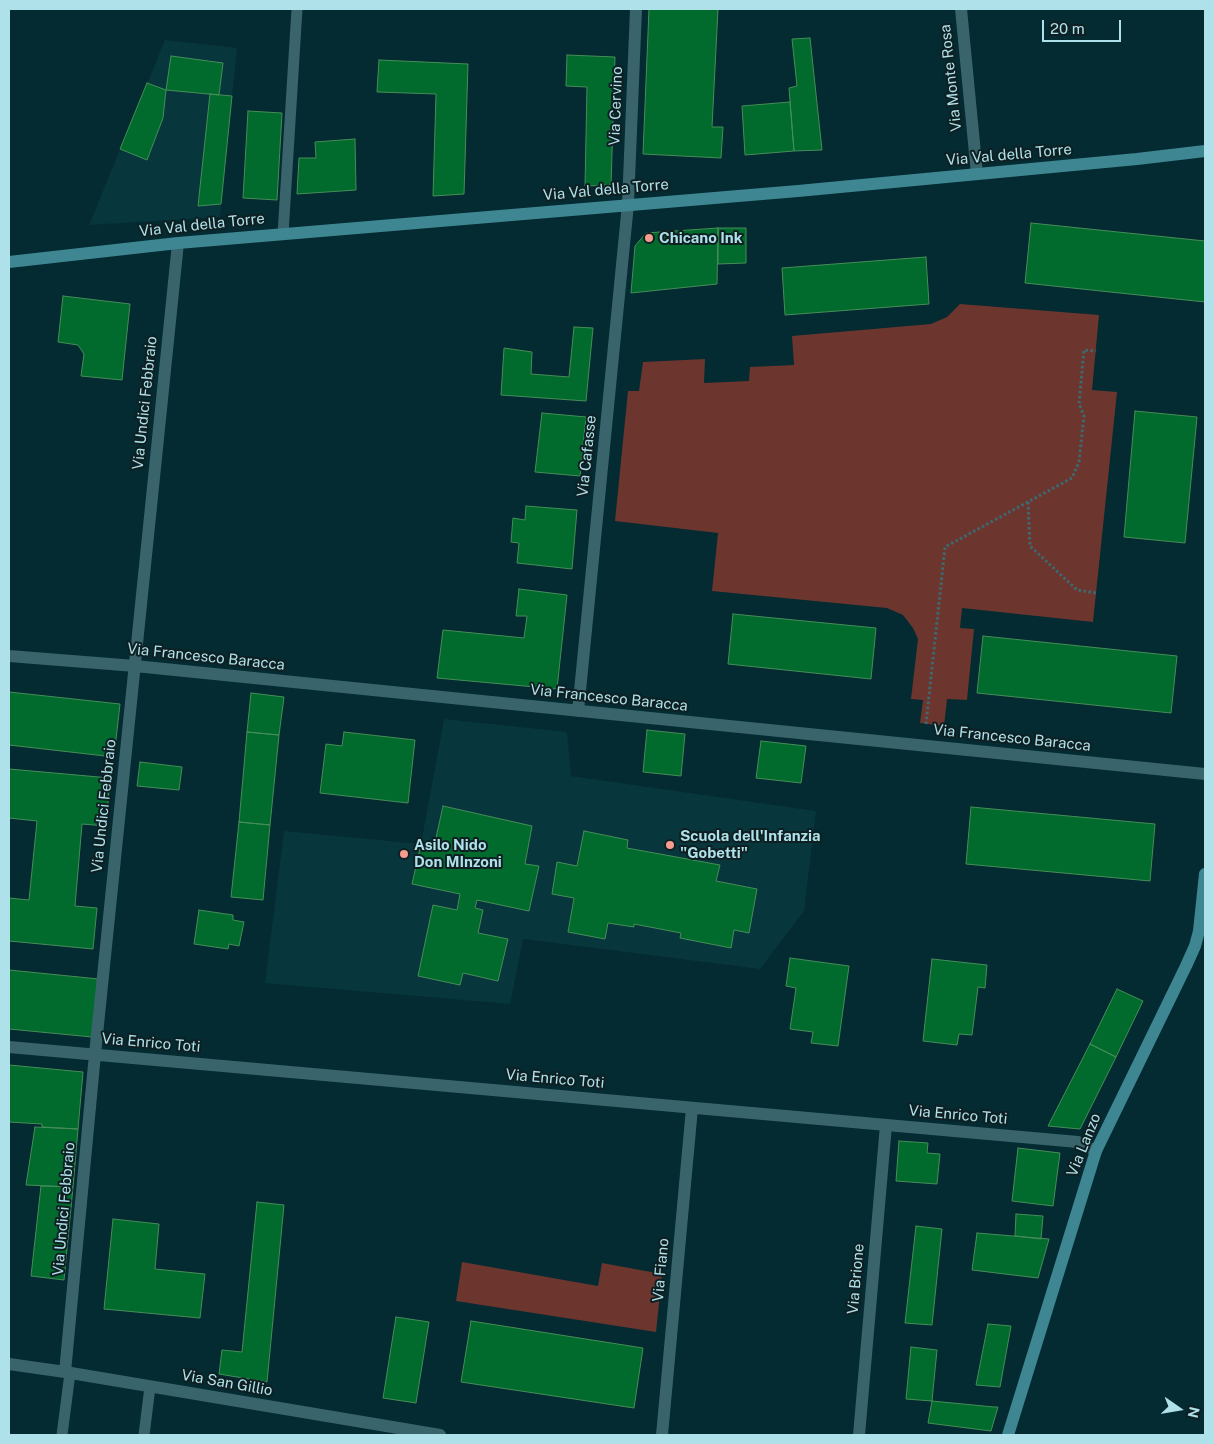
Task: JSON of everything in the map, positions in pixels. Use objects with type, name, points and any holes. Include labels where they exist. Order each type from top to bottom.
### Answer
[{"type":"street","name":"Via Cervino","points":[[628,204],[636,9]]},
{"type":"street","name":"Via Monte Rosa","points":[[961,9],[977,174]]},
{"type":"street","name":"Via Val della Torre","points":[[9,262],[178,243],[977,174],[1205,151]]},
{"type":"street","name":"Via Cafasse","points":[[578,711],[628,204]]},
{"type":"street","name":"Via Undici Febbraio","points":[[68,1372],[95,1054],[178,243]]},
{"type":"street","name":"Via Francesco Baracca","points":[[9,656],[135,666],[1205,774]]},
{"type":"street","name":"Via Lanzo","points":[[1008,1435],[1096,1151],[1194,946],[1199,931],[1205,874]]},
{"type":"street","name":"Via Enrico Toti","points":[[9,1047],[1078,1142],[1096,1151]]},
{"type":"street","name":"Via Fiano","points":[[662,1435],[692,1108]]},
{"type":"street","name":"Via Brione","points":[[859,1435],[886,1125]]},
{"type":"street","name":"Via San Gillio","points":[[9,1364],[68,1372],[436,1435]]},
{"type":"lane","points":[[283,234],[297,9]]},
{"type":"lane","points":[[62,1435],[68,1372]]},
{"type":"lane","points":[[144,1435],[150,1386]]},
{"type":"path","points":[[926,724],[945,547],[1072,478],[1079,462],[1084,416],[1079,404],[1084,350],[1096,351]]},
{"type":"path","points":[[1028,502],[1030,546],[1077,590],[1096,593]]},
{"type":"shaded area","points":[[165,40],[237,48],[220,217],[89,225]]},
{"type":"shaded area","points":[[960,304],[1099,315],[1092,390],[1117,392],[1093,622],[962,608],[960,628],[974,629],[967,700],[947,699],[944,726],[920,723],[923,700],[911,699],[918,639],[913,628],[903,615],[887,608],[712,591],[718,533],[615,521],[628,391],[639,391],[643,362],[705,359],[704,383],[749,381],[750,367],[794,365],[792,336],[931,324],[947,317]]},
{"type":"shaded area","points":[[444,719],[567,732],[571,776],[816,811],[804,911],[760,969],[523,939],[510,1004],[265,983],[284,831],[421,844]]},
{"type":"shaded area","points":[[462,1262],[598,1286],[602,1263],[662,1274],[656,1332],[456,1301]]},
{"type":"building","points":[[649,9],[718,9],[712,127],[723,127],[721,158],[643,154]]},
{"type":"building","points":[[810,38],[822,150],[794,151],[789,88],[797,86],[792,39]]},
{"type":"building","points":[[567,55],[615,57],[611,185],[585,186],[587,87],[566,86]]},
{"type":"building","points":[[171,56],[223,63],[219,95],[166,90]]},
{"type":"building","points":[[379,60],[468,64],[464,194],[433,196],[436,94],[377,92]]},
{"type":"building","points":[[147,83],[166,90],[163,118],[147,160],[120,149]]},
{"type":"building","points":[[210,94],[232,96],[221,204],[198,206]]},
{"type":"building","points":[[790,102],[794,151],[745,155],[742,106]]},
{"type":"building","points":[[248,111],[282,113],[277,200],[243,198]]},
{"type":"building","points":[[355,139],[356,190],[297,194],[299,158],[316,158],[315,142]]},
{"type":"building","points":[[1031,223],[1205,241],[1205,302],[1025,283]]},
{"type":"building","points":[[718,228],[717,284],[631,293],[635,246],[646,233]]},
{"type":"building","points":[[718,228],[746,228],[746,263],[718,264]]},
{"type":"building","points":[[926,257],[929,304],[785,315],[782,268]]},
{"type":"building","points":[[63,296],[130,304],[122,380],[81,376],[84,354],[78,345],[58,342]]},
{"type":"building","points":[[574,327],[593,328],[586,401],[501,395],[504,348],[532,352],[531,374],[569,377]]},
{"type":"building","points":[[1135,411],[1197,417],[1185,543],[1124,537]]},
{"type":"building","points":[[542,413],[586,417],[580,476],[535,472]]},
{"type":"building","points":[[526,506],[577,510],[572,569],[517,563],[519,543],[511,542],[513,518],[525,520]]},
{"type":"building","points":[[519,589],[567,595],[557,689],[437,678],[443,630],[524,638],[527,616],[516,616]]},
{"type":"building","points":[[733,614],[876,628],[871,679],[728,664]]},
{"type":"building","points":[[983,636],[1177,656],[1171,713],[977,693]]},
{"type":"building","points":[[9,692],[120,704],[114,757],[9,745]]},
{"type":"building","points":[[251,693],[284,697],[279,735],[247,732]]},
{"type":"building","points":[[647,730],[685,734],[681,776],[643,772]]},
{"type":"building","points":[[247,732],[279,735],[270,825],[239,822]]},
{"type":"building","points":[[344,732],[415,740],[408,803],[320,793],[326,744],[342,746]]},
{"type":"building","points":[[761,741],[806,746],[801,783],[756,778]]},
{"type":"building","points":[[140,762],[182,767],[179,790],[137,786]]},
{"type":"building","points":[[9,769],[110,778],[106,826],[82,824],[75,906],[97,908],[93,949],[9,941],[9,898],[29,900],[37,821],[9,818]]},
{"type":"building","points":[[443,806],[532,826],[525,864],[539,866],[529,911],[477,900],[475,908],[483,910],[478,933],[508,939],[498,981],[463,973],[460,985],[418,976],[433,905],[457,910],[460,894],[412,884],[421,844],[434,847]]},
{"type":"building","points":[[971,807],[1155,824],[1150,881],[966,864]]},
{"type":"building","points":[[239,822],[270,825],[263,900],[231,897]]},
{"type":"building","points":[[584,831],[628,840],[627,848],[720,865],[716,881],[757,889],[749,933],[734,930],[731,948],[680,938],[681,933],[634,924],[634,927],[608,923],[605,939],[568,932],[574,898],[552,894],[557,862],[577,866]]},
{"type":"building","points":[[199,910],[233,915],[233,920],[244,922],[239,946],[229,944],[228,949],[194,944]]},
{"type":"building","points":[[790,958],[849,966],[838,1046],[811,1043],[813,1032],[790,1029],[796,988],[786,986]]},
{"type":"building","points":[[932,959],[987,965],[985,988],[978,987],[972,1035],[959,1034],[957,1045],[923,1041]]},
{"type":"building","points":[[9,970],[99,979],[92,1037],[9,1029]]},
{"type":"building","points":[[1117,989],[1143,1001],[1116,1057],[1090,1044]]},
{"type":"building","points":[[1090,1044],[1116,1057],[1080,1129],[1048,1126]]},
{"type":"building","points":[[9,1065],[83,1072],[78,1129],[42,1127],[42,1124],[9,1122]]},
{"type":"building","points":[[35,1127],[78,1129],[73,1187],[26,1185]]},
{"type":"building","points":[[899,1141],[928,1143],[927,1153],[940,1154],[937,1184],[896,1181]]},
{"type":"building","points":[[1018,1148],[1060,1153],[1053,1206],[1012,1201]]},
{"type":"building","points":[[41,1186],[73,1187],[64,1280],[31,1276]]},
{"type":"building","points":[[257,1202],[284,1205],[267,1382],[219,1374],[222,1350],[242,1352]]},
{"type":"building","points":[[1016,1214],[1043,1216],[1041,1239],[1015,1236]]},
{"type":"building","points":[[113,1219],[159,1224],[155,1269],[205,1274],[200,1318],[104,1309]]},
{"type":"building","points":[[916,1226],[942,1229],[932,1325],[905,1323]]},
{"type":"building","points":[[977,1233],[1049,1239],[1038,1278],[972,1270]]},
{"type":"building","points":[[396,1317],[429,1322],[416,1403],[383,1398]]},
{"type":"building","points":[[471,1321],[643,1348],[634,1408],[461,1382]]},
{"type":"building","points":[[988,1324],[1011,1326],[1000,1387],[976,1385]]},
{"type":"building","points":[[911,1347],[937,1350],[932,1401],[906,1399]]},
{"type":"building","points":[[932,1401],[998,1407],[991,1431],[928,1423]]},
{"type":"place","name":"Chicano Ink","points":[[649,238]]},
{"type":"place","name":"Scuola dell'Infanzia \"Gobetti\"","points":[[670,845]]},
{"type":"place","name":"Asilo Nido Don MInzoni","points":[[404,854]]}]
